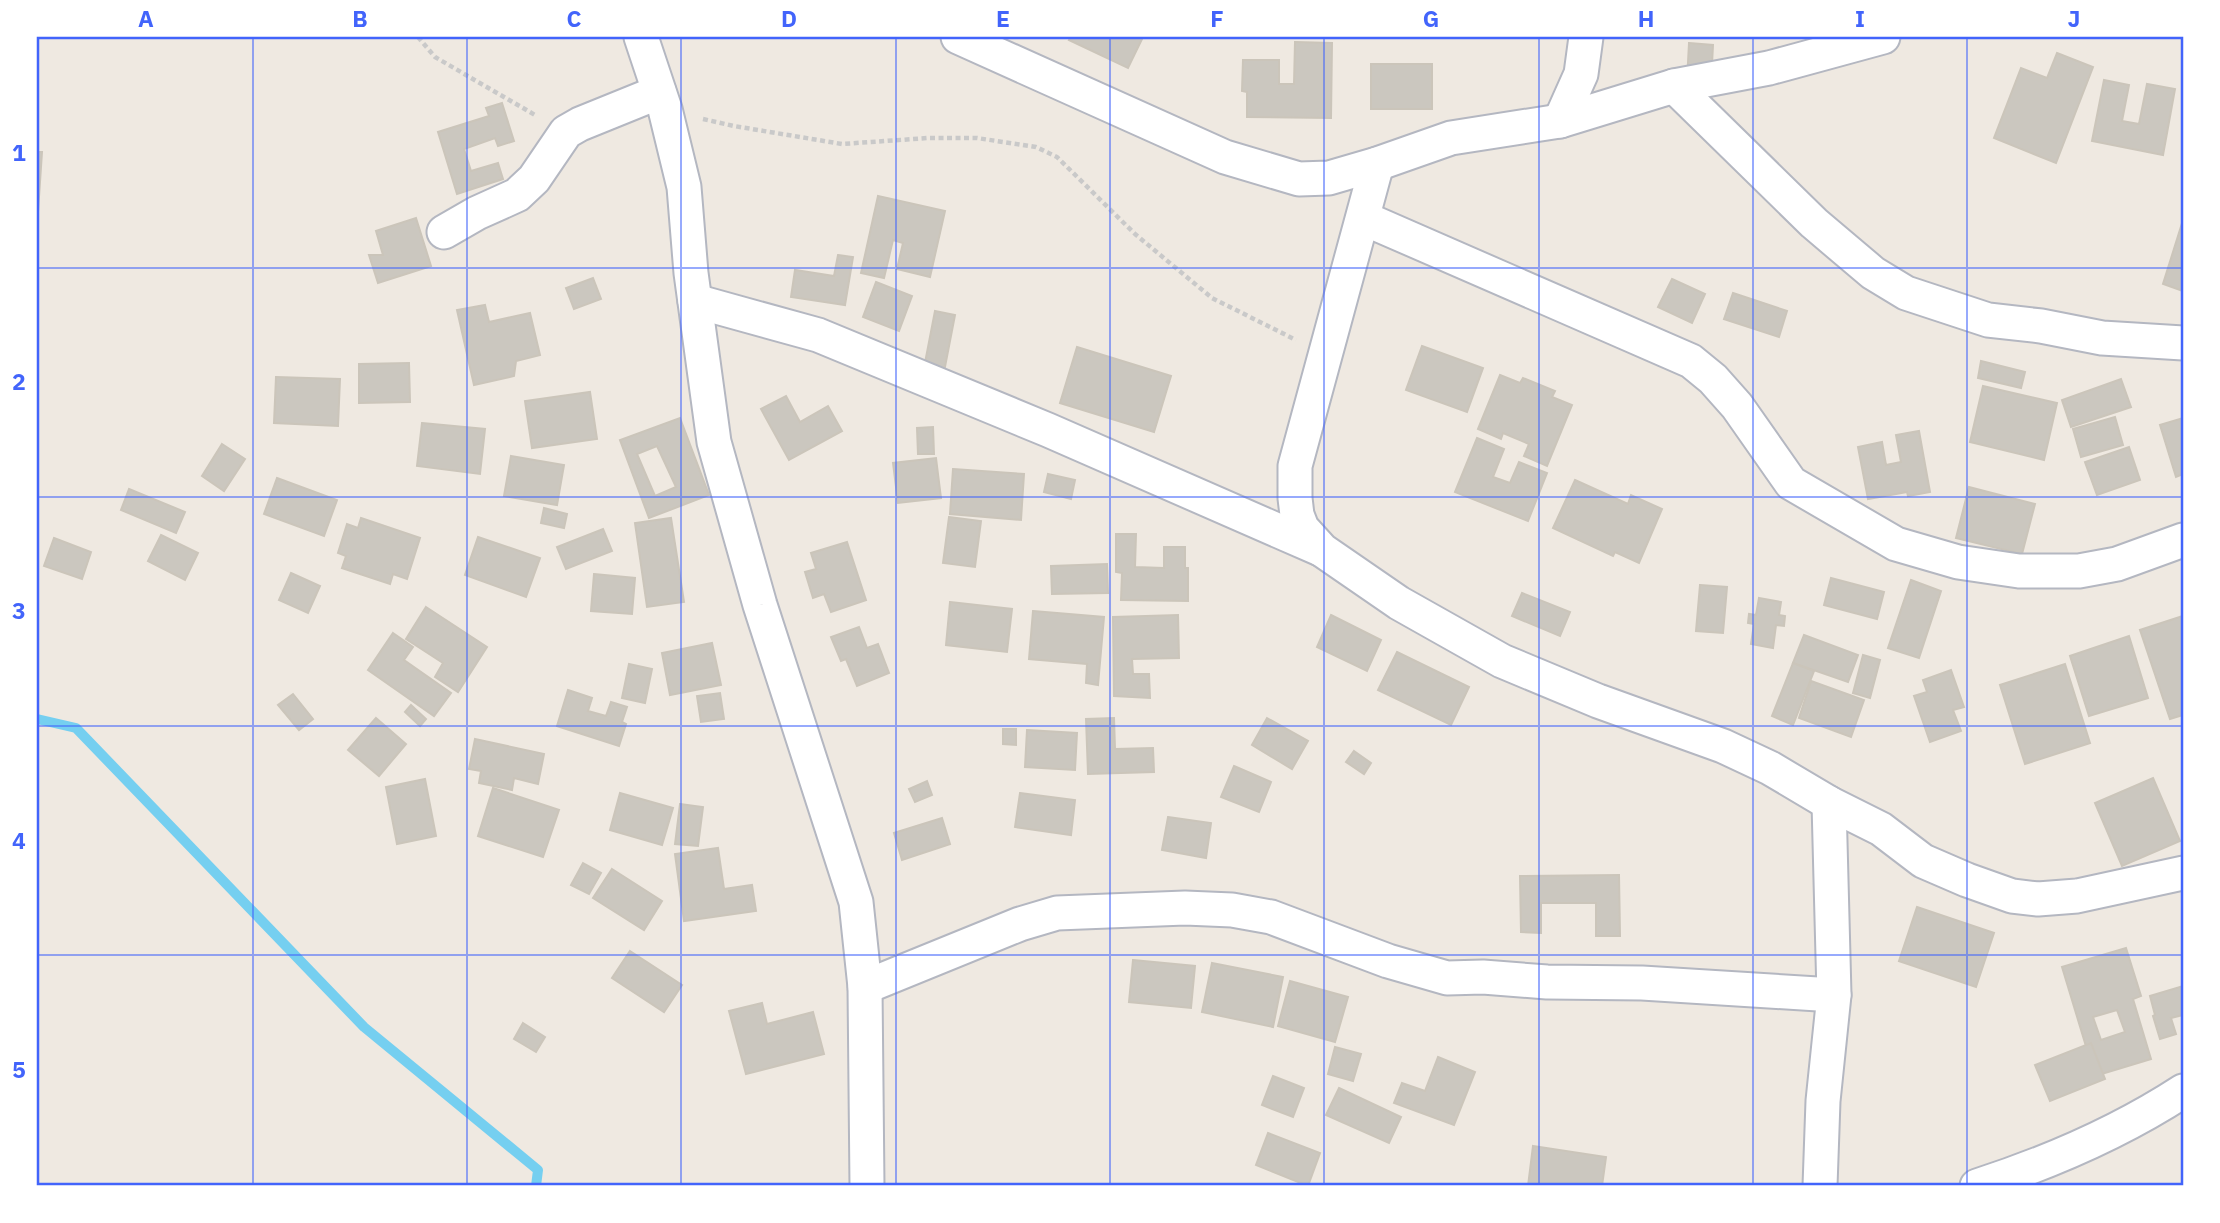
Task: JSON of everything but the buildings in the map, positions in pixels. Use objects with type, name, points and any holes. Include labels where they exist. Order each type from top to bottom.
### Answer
[{"type":"street","points":[[640,37],[662,101],[684,187],[695,301],[714,442],[761,606],[856,902],[865,987],[867,1186]]},
{"type":"street","points":[[958,37],[1225,157],[1298,179],[1329,178],[1451,138],[1560,121],[1674,86],[1769,68],[1883,37]]},
{"type":"street","points":[[1560,121],[1581,74],[1586,37]]},
{"type":"street","points":[[1674,86],[1814,223],[1873,273],[1906,293],[1988,320],[2041,326],[2102,338],[2183,343]]},
{"type":"street","points":[[444,232],[517,195],[534,179],[566,132],[580,124],[662,101]]},
{"type":"street","points":[[1322,550],[1302,528],[1297,515],[1294,498],[1295,466],[1377,164]]},
{"type":"street","points":[[1363,218],[1691,361],[1713,379],[1737,406],[1791,482],[1896,544],[1970,564],[2019,571],[2078,571],[2117,564],[2183,540]]},
{"type":"street","points":[[695,301],[818,335],[1048,430],[1322,550],[1399,603],[1503,661],[1598,701],[1723,746],[1770,768],[1829,803],[1881,829],[1923,861],[1966,880],[2012,895],[2038,899],[2077,896],[2183,873]]},
{"type":"street","points":[[1820,1186],[1823,1101],[1834,995],[1829,803]]},
{"type":"street","points":[[865,987],[1020,924],[1057,913],[1185,908],[1232,910],[1271,917],[1388,961],[1447,978],[1643,983],[1834,995]]},
{"type":"street","points":[[1977,1186],[2033,1168],[2135,1119],[2183,1091]]},
{"type":"path","points":[[418,37],[435,57],[493,93],[566,132]]},
{"type":"path","points":[[662,101],[734,126],[842,145],[928,138],[977,138],[1036,147],[1058,157],[1135,234],[1212,298],[1325,354]]},
{"type":"waterway","points":[[37,719],[76,728],[364,1027],[538,1170],[536,1186]]}]
